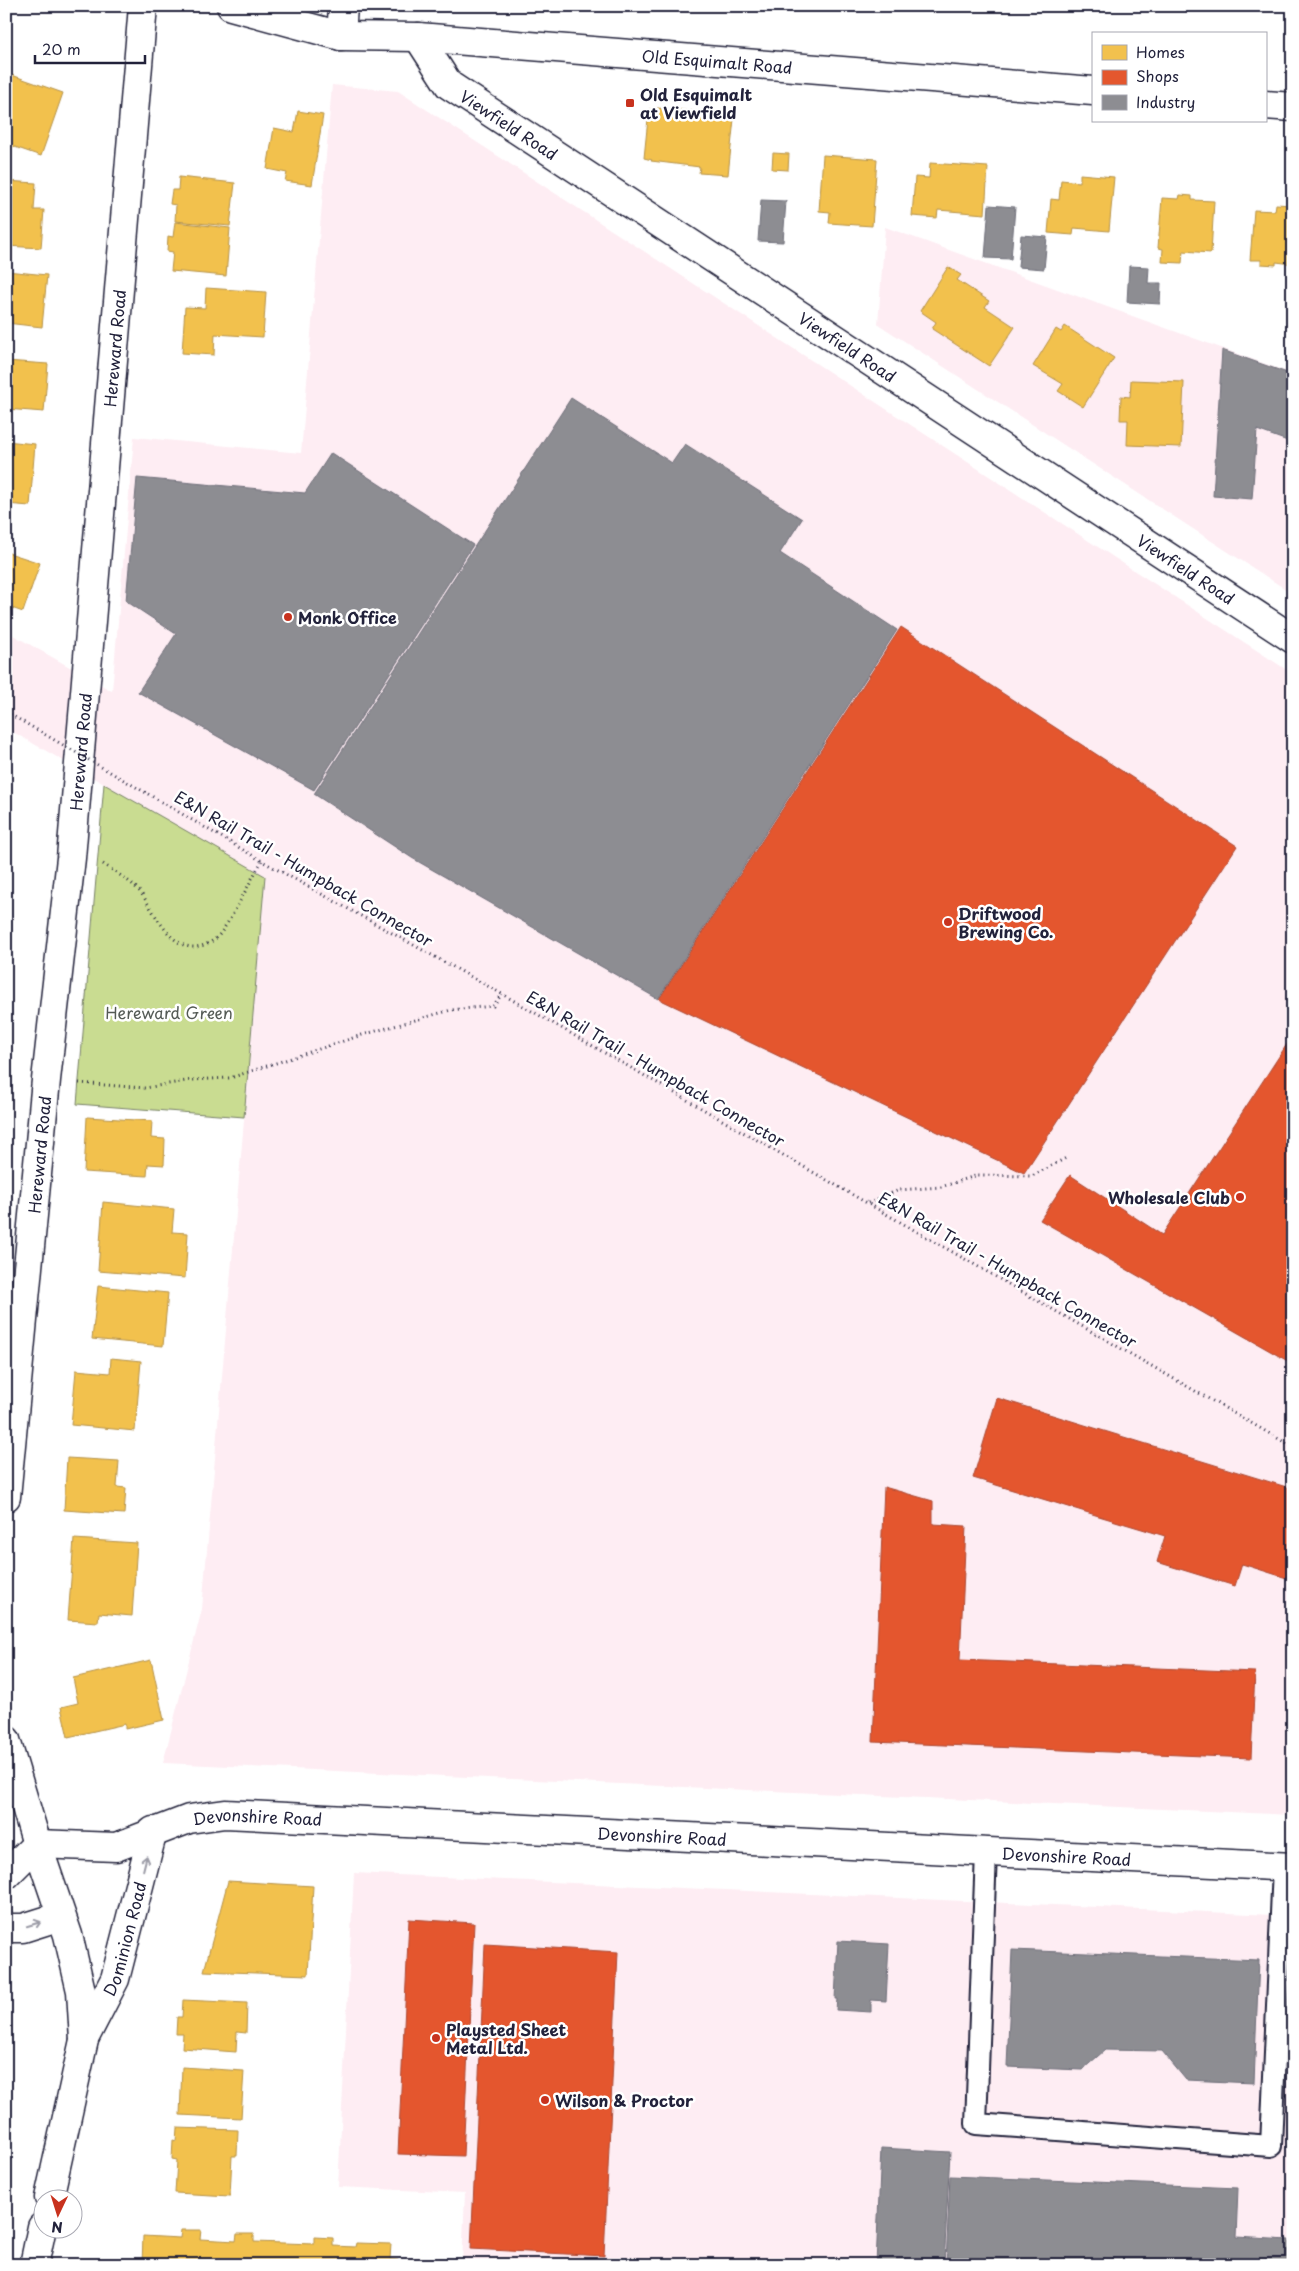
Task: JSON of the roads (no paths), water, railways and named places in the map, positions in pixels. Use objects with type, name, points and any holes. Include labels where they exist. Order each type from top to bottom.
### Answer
[{"type":"street","name":"Hereward Road","points":[[6,1497],[46,1080],[71,858],[143,6]]},
{"type":"street","name":"Old Esquimalt Road","points":[[231,6],[341,36],[418,37],[1092,91]]},
{"type":"street","points":[[341,36],[343,6]]},
{"type":"street","name":"Viewfield Road","points":[[418,37],[449,85],[1293,639]]},
{"type":"street","points":[[1266,104],[1293,107]]},
{"type":"street","points":[[6,1740],[37,1844],[6,1875]]},
{"type":"street","name":"Devonshire Road","points":[[37,1844],[116,1847],[153,1831],[188,1819],[225,1814],[1288,1867]]},
{"type":"street","name":"Dominion Road","points":[[51,2188],[84,2040],[115,1979],[153,1831]]},
{"type":"street","name":"Dominion Road","points":[[37,1844],[68,1935],[82,1991],[84,2040]]},
{"type":"street","points":[[6,1928],[23,1928],[62,1916]]},
{"type":"street","points":[[31,2264],[39,2238]]},
{"type":"lane","points":[[986,1852],[976,2124],[1271,2146],[1288,1867]]},
{"type":"place","name":"Old Esquimalt at Viewfield","points":[[630,103]]},
{"type":"place","name":"Monk Office","points":[[288,617]]},
{"type":"place","name":"Driftwood Brewing Co.","points":[[948,922]]},
{"type":"place","name":"Wholesale Club","points":[[1240,1197]]},
{"type":"place","name":"Playsted Sheet Metal Ltd.","points":[[436,2038]]},
{"type":"place","name":"Wilson & Proctor","points":[[545,2100]]},
{"type":"park label","name":"Hereward Green","points":[[169,1012]]}]
